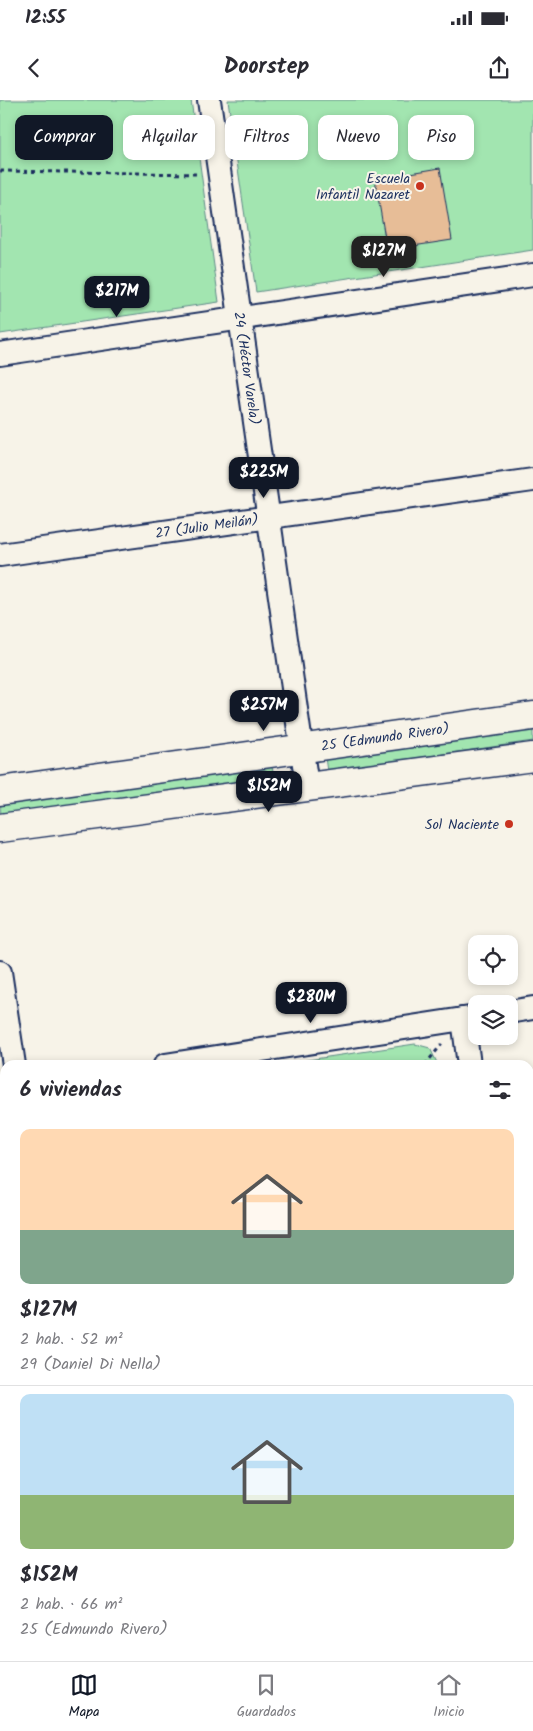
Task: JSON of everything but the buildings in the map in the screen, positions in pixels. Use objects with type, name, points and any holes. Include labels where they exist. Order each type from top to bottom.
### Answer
[{"type":"street","name":"24 (Héctor Varela)","points":[[209,100],[307,786]]},
{"type":"street","points":[[0,354],[533,275]]},
{"type":"street","name":"27 (Julio Meilán)","points":[[0,555],[533,480]]},
{"type":"street","name":"25 (Edmundo Rivero)","points":[[0,790],[533,716]]},
{"type":"street","points":[[0,828],[533,757]]},
{"type":"street","points":[[0,972],[13,1060]]},
{"type":"street","points":[[518,1010],[533,1008]]},
{"type":"street","points":[[197,1060],[468,1018]]},
{"type":"street","points":[[469,1045],[469,1060]]},
{"type":"path","points":[[0,171],[219,174]]},
{"type":"green space","points":[[0,100],[191,100],[193,115],[123,115],[123,160],[199,160],[219,302],[0,334]]},
{"type":"green space","points":[[228,100],[533,100],[533,250],[256,292],[237,160],[308,160],[308,115],[230,115]]},
{"type":"green space","points":[[533,729],[533,741],[327,771],[325,758]]},
{"type":"green space","points":[[272,766],[274,778],[1,817],[0,804]]},
{"type":"green space","points":[[415,1044],[430,1048],[436,1060],[308,1060]]},
{"type":"place","name":"Escuela Infantil Nazaret","points":[[420,186]]},
{"type":"place","name":"Sol Naciente","points":[[509,824]]}]
